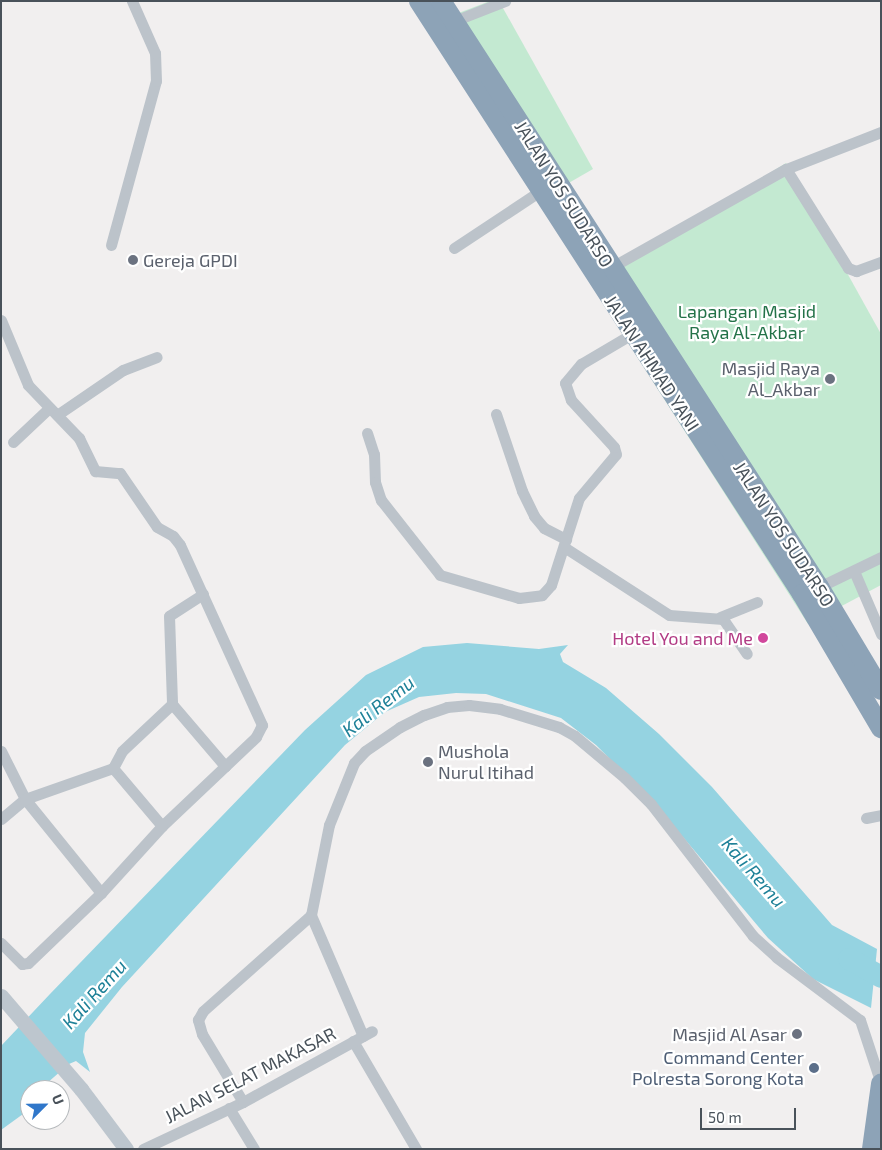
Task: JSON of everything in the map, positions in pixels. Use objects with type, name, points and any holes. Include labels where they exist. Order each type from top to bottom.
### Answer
[{"type":"highway","name":"JALAN AHMAD YANI","points":[[419,1],[480,99],[802,594],[881,728]]},
{"type":"highway","name":"JALAN YOS SUDARSO","points":[[442,1],[610,268],[819,587],[881,690]]},
{"type":"highway","points":[[480,99],[498,89]]},
{"type":"highway","points":[[872,1149],[881,1084]]},
{"type":"main road","points":[[2,996],[81,1089],[126,1149]]},
{"type":"street","points":[[111,245],[156,81],[155,53],[132,1]]},
{"type":"street","points":[[454,21],[505,1]]},
{"type":"street","points":[[610,268],[786,169],[881,132]]},
{"type":"street","points":[[786,169],[848,268],[856,271],[881,262]]},
{"type":"street","points":[[454,248],[540,191]]},
{"type":"street","points":[[1,320],[4,335],[28,385],[78,438],[95,471],[120,473],[157,527],[177,540],[262,725],[256,737],[162,826],[100,893],[26,964],[22,964],[1,943]]},
{"type":"street","points":[[367,433],[374,454],[375,482],[381,500],[440,575],[519,598],[542,595],[551,585],[578,498],[616,452],[571,400],[564,383],[572,370],[632,334]]},
{"type":"street","points":[[13,442],[53,412],[123,370],[157,357]]},
{"type":"street","points":[[496,414],[522,491],[534,516],[544,528],[669,615],[684,618],[720,617],[757,602]]},
{"type":"street","points":[[819,587],[881,557]]},
{"type":"street","points":[[854,571],[881,634]]},
{"type":"street","points":[[203,594],[169,616],[172,704],[225,766]]},
{"type":"street","points":[[720,617],[729,624],[747,654]]},
{"type":"street","points":[[1,819],[25,799],[113,768],[122,750],[172,704]]},
{"type":"street","points":[[416,1149],[363,1036],[311,915],[329,826],[354,763],[365,751],[400,727],[447,707],[469,705],[528,716],[575,736],[625,778],[651,804],[753,936],[776,957],[860,1020],[881,1084]]},
{"type":"street","points":[[1,751],[25,799],[100,893]]},
{"type":"street","points":[[113,768],[162,826]]},
{"type":"street","points":[[866,818],[881,814]]},
{"type":"street","points":[[243,1102],[202,1034],[198,1020],[203,1011],[311,915]]},
{"type":"street","name":"JALAN SELAT MAKASAR","points":[[143,1149],[243,1102],[363,1036]]},
{"type":"street","points":[[229,1108],[254,1149]]},
{"type":"green space","points":[[490,1],[499,1],[593,169],[553,192],[443,19]]},
{"type":"green space","name":"Lapangan Masjid Raya Al-Akbar","points":[[786,163],[881,334],[881,585],[808,624],[590,283]]},
{"type":"water","points":[[467,643],[539,649],[568,645],[560,654],[563,662],[606,688],[659,734],[712,787],[832,925],[877,949],[871,1008],[813,979],[768,938],[656,805],[596,745],[561,718],[486,694],[456,693],[419,697],[385,712],[345,745],[122,987],[85,1033],[83,1052],[90,1072],[76,1061],[69,1064],[51,1080],[20,1080],[20,1116],[1,1130],[1,1046],[305,730],[366,675],[423,647]]},
{"type":"waterway","name":"Kali Remu","points":[[849,959],[881,977]]},
{"type":"place","name":"Gereja GPDI","points":[[133,260]]},
{"type":"place","name":"Masjid Raya Al_Akbar","points":[[830,379]]},
{"type":"place","name":"Hotel You and Me","points":[[763,638]]},
{"type":"place","name":"Mushola Nurul Itihad","points":[[428,762]]},
{"type":"place","name":"Masjid Al Asar","points":[[797,1034]]},
{"type":"place","name":"Command Center Polresta Sorong Kota","points":[[814,1068]]}]
